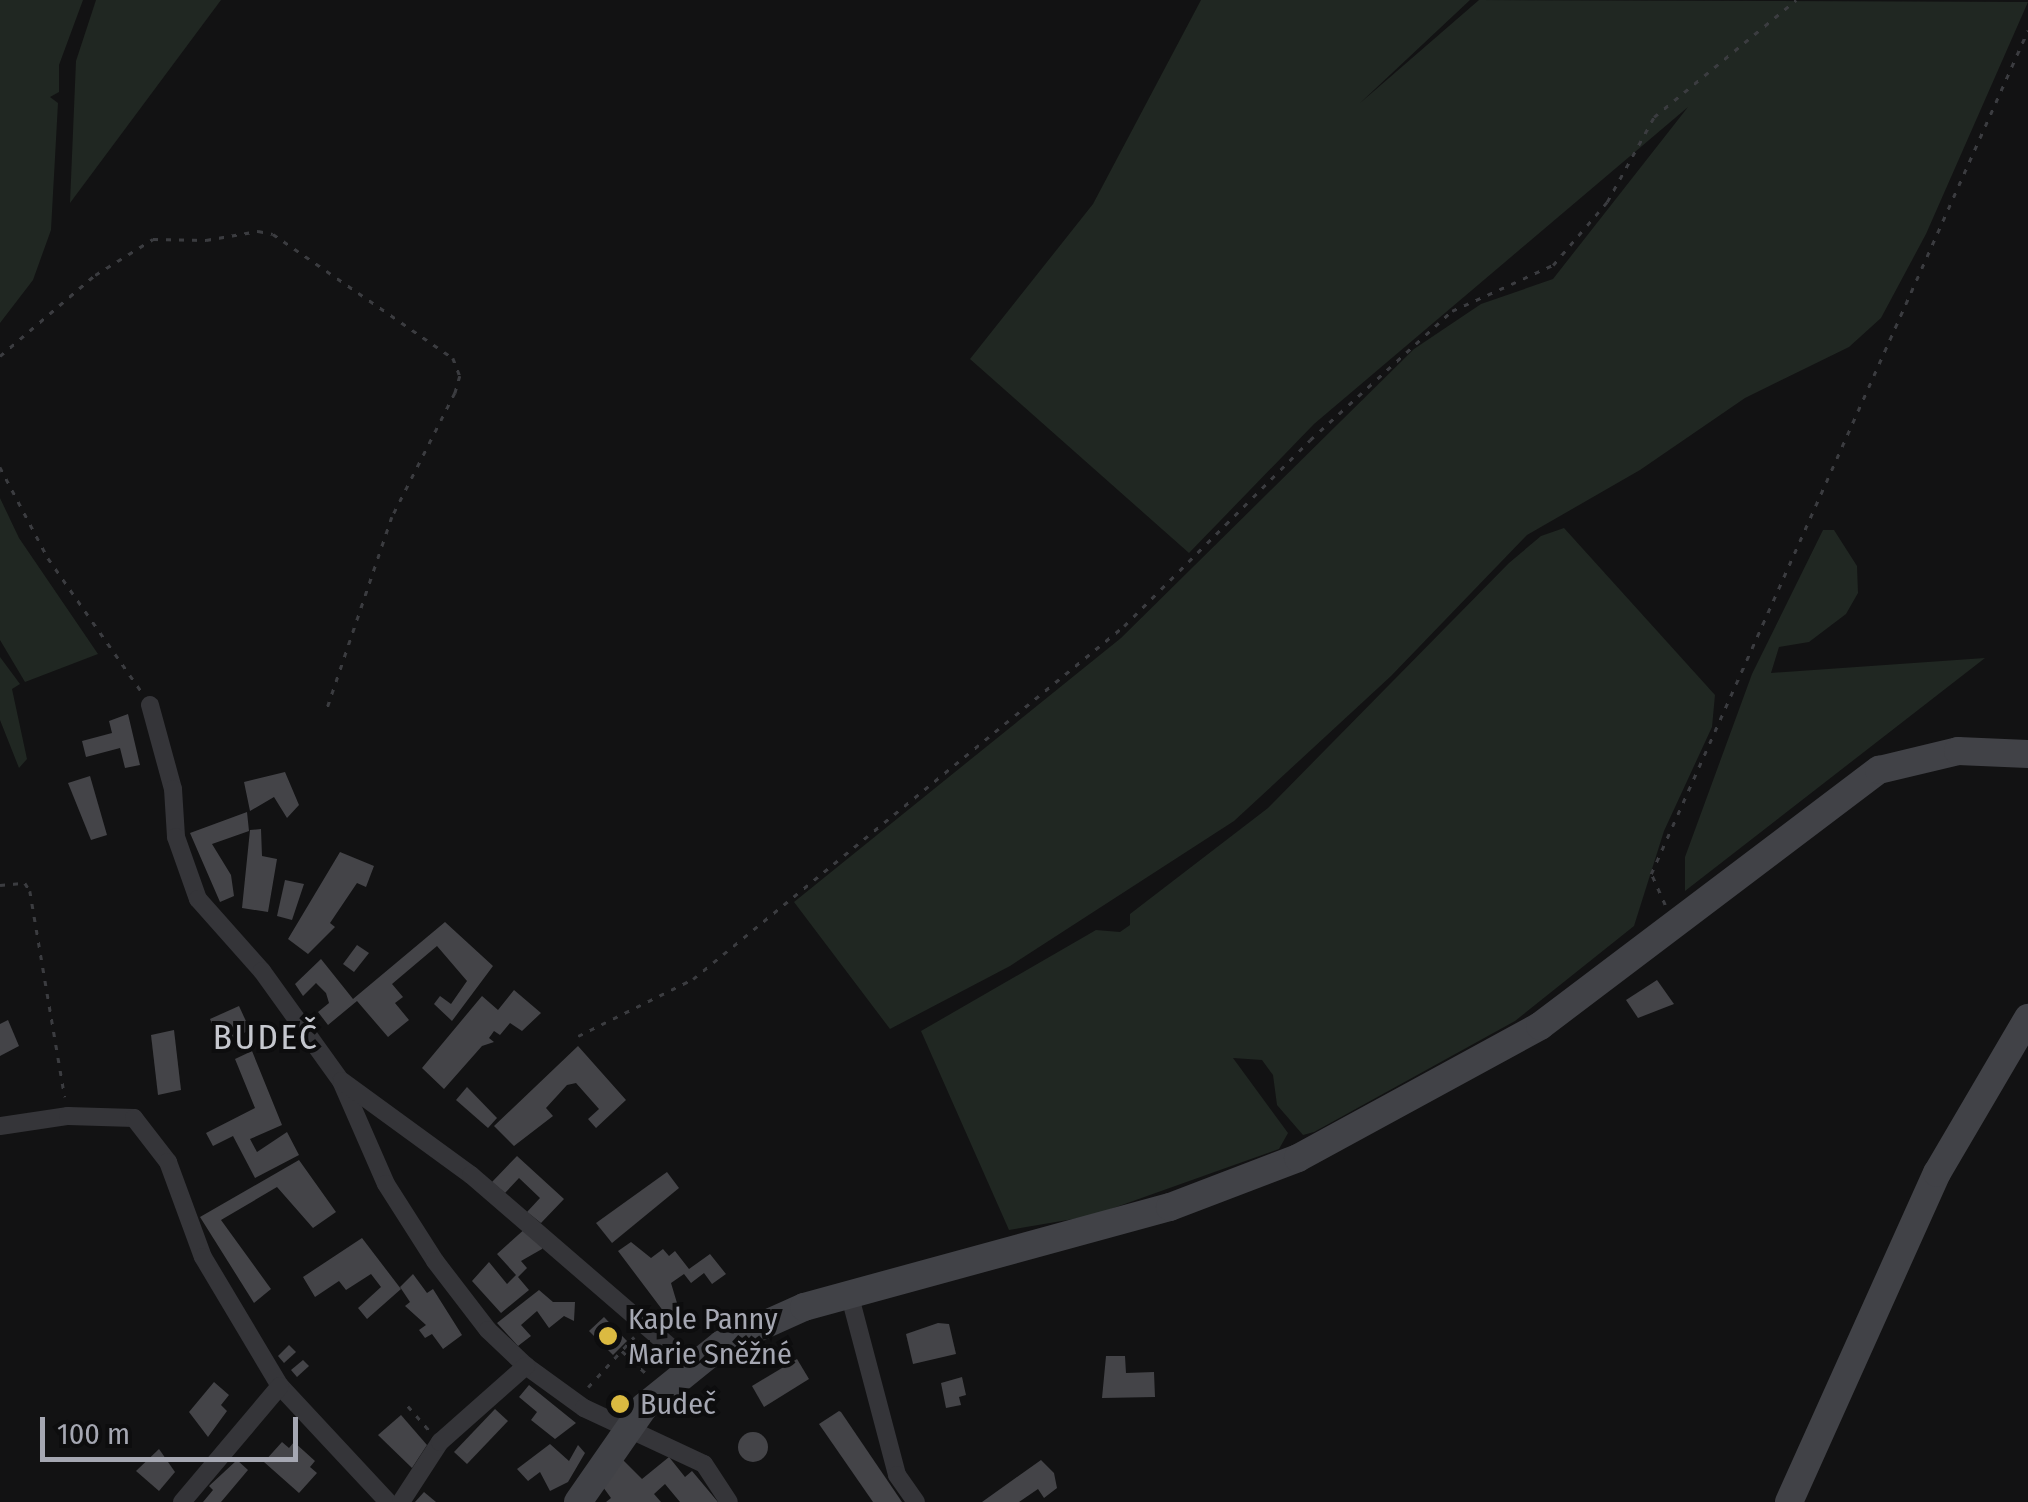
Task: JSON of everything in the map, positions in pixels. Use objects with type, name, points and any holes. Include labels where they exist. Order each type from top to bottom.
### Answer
[{"type":"street","points":[[150,705],[173,789],[176,837],[198,899],[262,971],[341,1080],[386,1184],[435,1261],[526,1366],[584,1408],[704,1464],[728,1502]]},
{"type":"street","points":[[578,1502],[626,1426],[691,1365],[760,1325],[849,1293],[1170,1207],[1298,1158],[1540,1026],[1675,928],[1879,770],[1958,751],[2028,754]]},
{"type":"street","points":[[1789,1502],[1938,1173],[2028,1018]]},
{"type":"street","points":[[341,1080],[470,1175],[691,1365]]},
{"type":"street","points":[[0,1126],[68,1116],[134,1118],[168,1162],[203,1257],[280,1386],[388,1502]]},
{"type":"street","points":[[849,1293],[897,1475],[916,1502]]},
{"type":"street","points":[[401,1502],[440,1442],[526,1366]]},
{"type":"street","points":[[182,1502],[280,1386]]},
{"type":"path","points":[[578,1036],[693,979],[1124,626],[1310,440],[1452,311],[1553,265],[1607,202],[1654,118],[1796,0]]},
{"type":"path","points":[[1675,928],[1651,874],[2028,30]]},
{"type":"path","points":[[0,356],[95,275],[152,238],[206,240],[258,232],[272,234],[453,358],[460,376],[456,393],[392,517],[326,712]]},
{"type":"path","points":[[0,468],[48,558],[150,705]]},
{"type":"path","points":[[0,885],[24,883],[30,891],[68,1116]]},
{"type":"path","points":[[588,1387],[621,1350],[648,1375]]},
{"type":"path","points":[[408,1406],[440,1442]]},
{"type":"shaded area","points":[[0,0],[83,0],[59,65],[59,92],[50,97],[58,103],[51,230],[33,280],[0,323]]},
{"type":"shaded area","points":[[96,0],[221,0],[70,203],[76,61]]},
{"type":"shaded area","points":[[1201,0],[1470,0],[1359,104],[1479,0],[2028,2],[1926,234],[1881,318],[1849,347],[1745,398],[1640,470],[1527,535],[1391,676],[1234,821],[1010,966],[890,1029],[794,902],[1121,638],[1414,349],[1481,304],[1553,279],[1688,107],[1314,424],[1189,553],[970,359],[1093,204]]},
{"type":"shaded area","points":[[0,498],[19,538],[98,654],[25,682],[0,640]]},
{"type":"shaded area","points":[[1564,528],[1715,695],[1712,727],[1664,831],[1634,926],[1515,1021],[1314,1132],[1303,1135],[1277,1105],[1273,1075],[1262,1060],[1233,1058],[1288,1133],[1279,1149],[1091,1216],[1009,1230],[921,1031],[1096,930],[1120,932],[1130,925],[1130,914],[1268,808],[1509,563],[1541,536]]},
{"type":"shaded area","points":[[1823,530],[1834,530],[1857,566],[1858,593],[1846,614],[1809,642],[1779,647],[1771,673],[1985,658],[1685,891],[1685,857],[1752,674]]},
{"type":"shaded area","points":[[0,657],[20,684],[12,689],[27,759],[19,768],[0,720]]},
{"type":"building","points":[[128,714],[140,765],[125,768],[120,748],[86,757],[82,741],[112,733],[109,721]]},
{"type":"building","points":[[285,772],[299,805],[287,818],[274,797],[250,811],[244,782]]},
{"type":"building","points":[[90,776],[107,835],[91,840],[68,783]]},
{"type":"building","points":[[247,812],[249,831],[212,844],[231,875],[234,896],[220,902],[190,833]]},
{"type":"building","points":[[261,829],[262,856],[277,859],[268,912],[242,908],[250,830]]},
{"type":"building","points":[[340,852],[374,866],[366,887],[357,883],[330,923],[335,927],[308,954],[288,939]]},
{"type":"building","points":[[285,880],[304,884],[292,920],[277,916]]},
{"type":"building","points":[[445,922],[493,966],[452,1021],[434,1004],[440,996],[451,1004],[467,981],[437,946],[392,984],[403,997],[395,1003],[409,1020],[388,1037],[357,1001],[328,1025],[318,1012],[329,1003],[326,993],[316,983],[303,996],[295,984],[321,959],[353,999]]},
{"type":"building","points":[[357,945],[369,953],[354,972],[343,964]]},
{"type":"building","points":[[1657,980],[1674,1004],[1638,1018],[1626,1000]]},
{"type":"building","points":[[514,990],[541,1013],[522,1031],[510,1023],[500,1035],[494,1031],[489,1038],[494,1042],[482,1046],[444,1089],[422,1068],[482,996],[498,1010]]},
{"type":"building","points":[[239,1006],[250,1030],[221,1044],[210,1019]]},
{"type":"building","points":[[8,1020],[19,1046],[0,1056],[0,1024]]},
{"type":"building","points":[[174,1030],[181,1090],[158,1095],[151,1035]]},
{"type":"building","points":[[578,1046],[626,1100],[596,1128],[588,1119],[599,1109],[576,1083],[567,1085],[546,1108],[553,1116],[514,1146],[494,1126]]},
{"type":"building","points":[[252,1051],[282,1125],[250,1139],[257,1152],[287,1132],[299,1155],[255,1178],[233,1136],[213,1146],[206,1133],[255,1108],[235,1059]]},
{"type":"building","points":[[467,1087],[497,1118],[488,1128],[456,1100]]},
{"type":"building","points":[[517,1156],[564,1199],[541,1223],[527,1212],[540,1198],[519,1178],[505,1193],[492,1182]]},
{"type":"building","points":[[299,1160],[336,1212],[313,1228],[277,1187],[221,1220],[271,1289],[254,1303],[200,1217]]},
{"type":"building","points":[[667,1172],[679,1188],[612,1243],[596,1223]]},
{"type":"building","points":[[527,1227],[544,1241],[542,1249],[521,1261],[527,1268],[518,1277],[529,1290],[501,1313],[472,1281],[489,1262],[507,1284],[516,1275],[497,1254]]},
{"type":"building","points":[[362,1238],[401,1289],[367,1319],[358,1308],[381,1287],[371,1274],[346,1290],[339,1281],[315,1297],[303,1277]]},
{"type":"building","points":[[631,1242],[651,1258],[663,1249],[669,1256],[675,1251],[689,1269],[710,1254],[726,1274],[712,1284],[704,1273],[691,1283],[684,1274],[671,1283],[680,1313],[670,1320],[618,1251]]},
{"type":"building","points":[[413,1274],[427,1293],[433,1289],[462,1335],[443,1349],[432,1334],[425,1338],[419,1330],[426,1325],[405,1306],[410,1302],[400,1287]]},
{"type":"building","points":[[539,1290],[553,1302],[575,1302],[574,1321],[564,1316],[549,1328],[537,1311],[521,1325],[531,1336],[518,1346],[497,1323]]},
{"type":"building","name":"Kaple Panny Marie Sněžné","points":[[604,1317],[627,1341],[613,1355],[589,1331]]},
{"type":"building","points":[[938,1323],[949,1324],[956,1354],[913,1364],[906,1334]]},
{"type":"building","points":[[289,1345],[296,1352],[284,1363],[278,1356]]},
{"type":"building","points":[[1106,1356],[1125,1356],[1126,1373],[1154,1372],[1155,1397],[1102,1398]]},
{"type":"building","points":[[797,1359],[809,1379],[764,1407],[752,1386]]},
{"type":"building","points":[[303,1360],[309,1366],[297,1377],[291,1370]]},
{"type":"building","points":[[962,1377],[966,1395],[959,1397],[961,1405],[946,1408],[941,1383]]},
{"type":"building","points":[[214,1382],[229,1395],[221,1405],[227,1411],[208,1437],[189,1412]]},
{"type":"building","points":[[529,1385],[576,1423],[555,1439],[531,1420],[537,1412],[519,1397]]},
{"type":"building","points":[[495,1409],[508,1421],[467,1464],[454,1452]]},
{"type":"building","points":[[839,1411],[902,1502],[873,1502],[819,1424]]},
{"type":"building","points":[[401,1415],[427,1445],[412,1468],[378,1435]]},
{"type":"building","points":[[753,1432],[767,1441],[768,1447],[759,1461],[753,1462],[739,1453],[738,1447],[747,1433]]},
{"type":"building","points":[[282,1442],[289,1448],[294,1442],[315,1461],[310,1467],[317,1473],[299,1493],[264,1462]]},
{"type":"building","points":[[550,1444],[569,1461],[578,1445],[585,1453],[568,1482],[550,1491],[540,1472],[528,1481],[517,1469]]},
{"type":"building","points":[[159,1449],[175,1472],[159,1491],[136,1471]]},
{"type":"building","points":[[669,1457],[685,1477],[692,1471],[718,1502],[680,1502],[665,1484],[654,1494],[661,1502],[606,1502],[611,1498],[603,1487],[623,1460],[642,1479]]},
{"type":"building","points":[[237,1460],[248,1470],[221,1502],[203,1502],[213,1490],[209,1486]]},
{"type":"building","points":[[1041,1460],[1054,1473],[1057,1488],[1044,1498],[1038,1489],[1019,1502],[982,1502]]},
{"type":"building","points":[[424,1492],[436,1502],[415,1502]]},
{"type":"place","name":"Kaple Panny Marie Sněžné","points":[[608,1336]]},
{"type":"place","name":"Budeč","points":[[620,1404]]},
{"type":"district","name":"BUDEČ","points":[[266,1037]]}]
